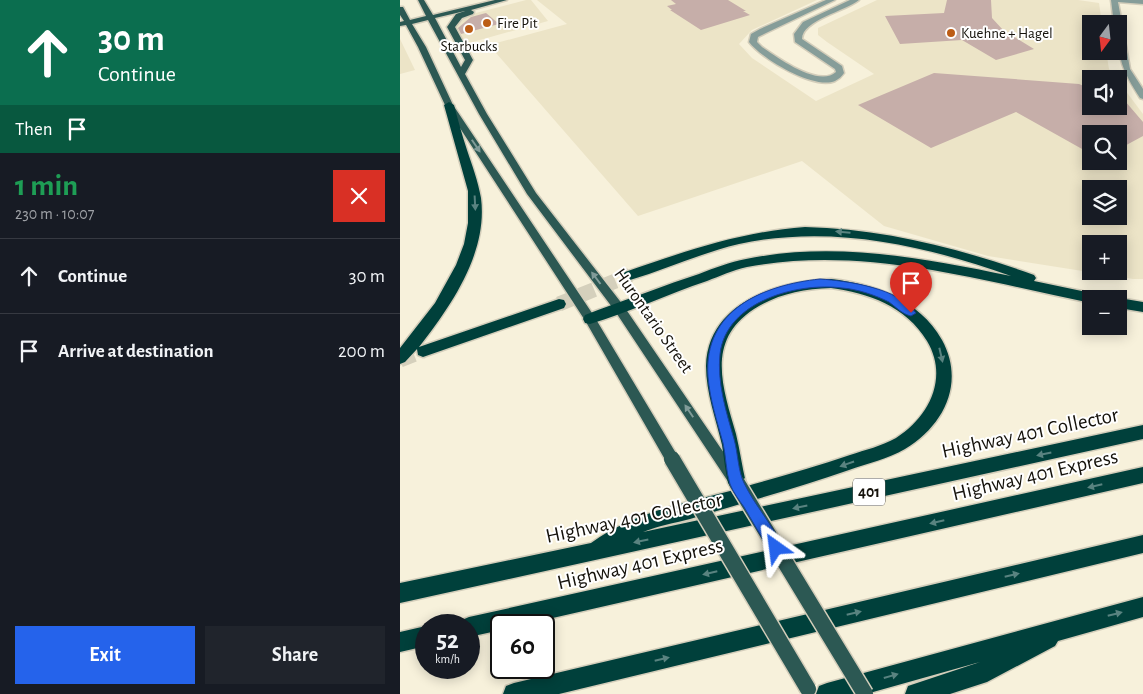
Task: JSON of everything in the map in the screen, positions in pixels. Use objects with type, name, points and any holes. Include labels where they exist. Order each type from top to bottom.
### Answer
[{"type":"highway","points":[[400,358],[436,312],[456,278],[466,255],[475,219],[476,203],[472,179],[464,161],[449,105]]},
{"type":"highway","points":[[630,275],[688,254],[751,238],[772,234],[820,231],[850,233],[891,240],[943,252],[994,265],[1070,294]]},
{"type":"highway","points":[[590,319],[746,263],[784,257],[824,255],[878,258],[917,264],[1082,296]]},
{"type":"highway","points":[[595,551],[631,528],[829,470],[893,448],[915,432],[934,411],[944,387],[943,366],[939,346],[926,328],[911,313],[892,300],[870,291],[844,284],[820,283],[797,285],[774,292],[750,303],[733,317],[722,331],[715,352],[714,375],[723,448],[737,483]]},
{"type":"highway","points":[[423,351],[558,304]]},
{"type":"highway","points":[[1127,304],[1143,307]]},
{"type":"highway","name":"Highway 401 Collector","points":[[400,593],[1143,432]]},
{"type":"highway","name":"Highway 401 Express","points":[[480,625],[1143,475]]},
{"type":"highway","points":[[514,694],[1143,544]]},
{"type":"highway","points":[[814,693],[1143,607]]},
{"type":"highway","points":[[916,694],[979,674],[1077,624]]},
{"type":"highway","points":[[400,642],[415,639]]},
{"type":"highway","points":[[536,694],[615,670]]},
{"type":"main road","name":"Hurontario Street","points":[[421,0],[461,74],[532,194],[723,448]]},
{"type":"main road","points":[[403,20],[472,0]]},
{"type":"main road","points":[[428,14],[504,0]]},
{"type":"main road","points":[[461,74],[469,60],[452,27],[454,22],[459,16],[493,3]]},
{"type":"main road","points":[[400,9],[403,20],[422,47],[449,105],[590,319],[672,459],[814,693]]},
{"type":"main road","points":[[737,483],[865,694]]},
{"type":"street","points":[[832,0],[757,34],[753,42],[759,49],[806,77],[822,80],[835,78],[840,72],[839,68],[798,40],[798,34],[806,24],[856,0]]},
{"type":"street","points":[[1114,0],[1116,15]]},
{"type":"street","points":[[1118,0],[1143,2]]},
{"type":"street","points":[[793,18],[806,24]]},
{"type":"street","points":[[1124,60],[1126,69],[1143,96]]},
{"type":"shaded area","points":[[531,0],[548,21],[462,45],[454,26],[468,15]]},
{"type":"shaded area","points":[[537,0],[817,0],[752,30],[739,44],[752,58],[816,101],[874,74],[818,35],[818,28],[877,0],[1078,0],[1099,3],[1101,15],[1082,15],[1082,60],[1108,60],[1110,70],[1082,70],[1082,115],[1127,115],[1127,93],[1143,114],[1143,279],[1127,278],[1127,235],[1082,235],[1082,271],[988,256],[884,226],[802,161],[638,216],[489,45],[567,24]]},
{"type":"shaded area","points":[[400,39],[415,70],[400,74]]},
{"type":"building","points":[[671,0],[728,0],[750,15],[701,30],[670,10],[672,10],[667,6],[676,4]]},
{"type":"building","name":"Kuehne + Hagel","points":[[947,0],[991,0],[992,18],[1003,30],[1034,49],[996,60],[962,40],[900,44],[885,16],[944,13]]},
{"type":"building","points":[[486,13],[499,24],[461,34],[458,28],[471,17]]},
{"type":"building","points":[[934,73],[1079,84],[1082,85],[1082,115],[1127,115],[1127,103],[1143,122],[1143,136],[1127,145],[1127,125],[1082,125],[1082,149],[1016,112],[931,148],[858,105]]},
{"type":"tunnel","points":[[559,304],[630,275]]},
{"type":"tunnel","points":[[400,360],[423,351]]},
{"type":"place","name":"Fire Pit","points":[[487,23]]},
{"type":"place","name":"Starbucks","points":[[469,29]]},
{"type":"place","name":"Kuehne + Hagel","points":[[951,33]]},
{"type":"route","points":[[776,548],[737,483],[730,446],[718,405],[714,375],[715,352],[722,331],[733,317],[750,303],[774,292],[797,285],[820,283],[844,284],[870,291],[892,300],[911,313]]}]
